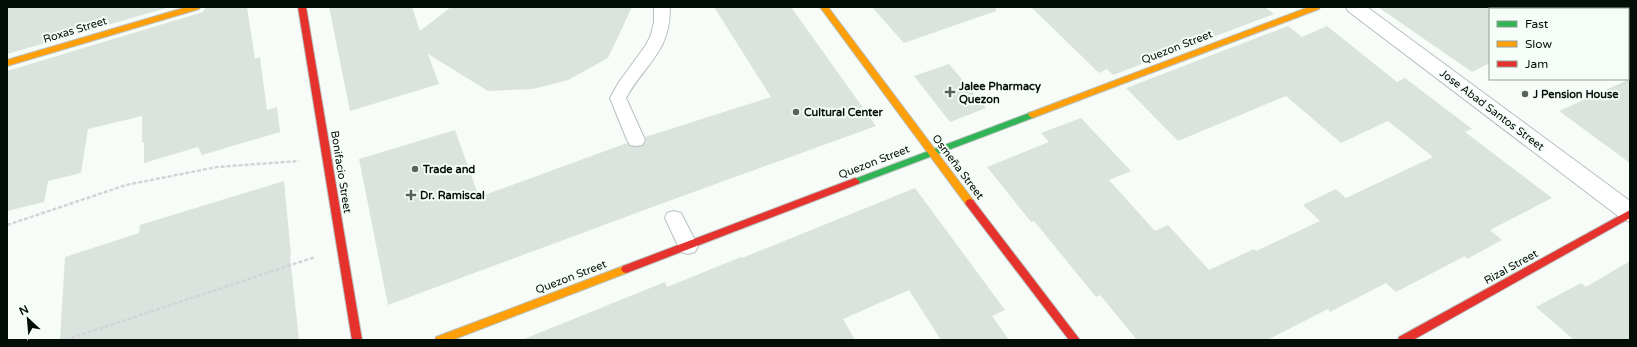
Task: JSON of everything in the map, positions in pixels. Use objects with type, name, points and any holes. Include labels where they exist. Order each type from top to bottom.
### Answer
[{"type":"street","name":"Roxas Street","points":[[7,63],[196,7]]},
{"type":"street","name":"Bonifacio Street","points":[[302,7],[357,340]]},
{"type":"street","name":"Osmeña Street","points":[[824,7],[932,153],[1075,340]]},
{"type":"street","name":"Quezon Street","points":[[440,340],[1316,7]]},
{"type":"street","name":"Jose Abad Santos Street","points":[[1355,7],[1630,214]]},
{"type":"street","name":"Rizal Street","points":[[1403,340],[1630,214]]},
{"type":"lane","points":[[636,140],[618,98],[623,87],[642,66],[656,43],[663,21],[662,7]]},
{"type":"lane","points":[[674,218],[688,246]]},
{"type":"path","points":[[7,225],[126,185],[217,167],[327,159]]},
{"type":"path","points":[[65,340],[342,248]]},
{"type":"building","points":[[7,7],[170,7],[7,54]]},
{"type":"building","points":[[206,7],[247,7],[255,59],[260,57],[267,110],[277,107],[280,132],[202,155],[198,147],[144,163],[142,116],[88,129],[81,173],[48,181],[44,202],[7,211],[7,71],[203,12]]},
{"type":"building","points":[[329,7],[412,7],[420,31],[451,7],[632,7],[608,58],[568,80],[533,89],[488,91],[428,54],[439,84],[350,111]]},
{"type":"building","points":[[714,7],[791,7],[876,126],[388,305],[359,159],[455,130],[479,197],[627,143],[630,146],[642,146],[646,141],[645,137],[771,97]]},
{"type":"building","points":[[872,7],[996,7],[996,11],[904,43]]},
{"type":"building","points":[[1031,7],[1265,7],[1274,14],[1113,75],[1107,69],[1099,73]]},
{"type":"building","points":[[1378,7],[1490,7],[1489,64],[1472,72]]},
{"type":"building","points":[[1288,26],[1302,37],[1327,26],[1397,82],[1405,78],[1472,129],[1465,132],[1552,198],[1490,230],[1502,240],[1467,259],[1465,256],[1396,292],[1386,283],[1330,312],[1328,309],[1267,340],[1137,340],[1100,295],[1096,297],[1034,221],[1031,222],[987,167],[1049,142],[1041,133],[1081,118],[1131,171],[1109,180],[1155,231],[1168,225],[1209,270],[1254,249],[1256,251],[1320,221],[1303,205],[1336,189],[1346,198],[1433,157],[1388,121],[1341,143],[1286,96],[1178,141],[1126,88]]},
{"type":"building","name":"Jalee Pharmacy Quezon","points":[[949,64],[986,108],[950,122],[914,76]]},
{"type":"building","points":[[1630,79],[1630,163],[1559,111]]},
{"type":"building","points":[[284,181],[299,340],[60,340],[65,257],[139,233],[140,225]]},
{"type":"building","points":[[915,188],[1005,310],[992,316],[1009,340],[941,340],[909,290],[843,319],[855,340],[524,340],[665,282],[667,287]]},
{"type":"building","points":[[1630,261],[1630,340],[1574,340],[1536,307],[1581,283],[1586,287]]},
{"type":"traffic: fast","points":[[855,182],[1032,115]]},
{"type":"traffic: slow","points":[[7,63],[196,7]]},
{"type":"traffic: slow","points":[[824,7],[970,203]]},
{"type":"traffic: slow","points":[[1032,115],[1316,7]]},
{"type":"traffic: slow","points":[[440,340],[626,269]]},
{"type":"traffic: jam","points":[[302,7],[357,340]]},
{"type":"traffic: jam","points":[[626,269],[855,182]]},
{"type":"traffic: jam","points":[[970,203],[1075,340]]},
{"type":"traffic: jam","points":[[1403,340],[1630,214]]},
{"type":"place","name":"Jalee Pharmacy Quezon","points":[[950,92]]},
{"type":"place","name":"J Pension House","points":[[1525,94]]},
{"type":"place","name":"Cultural Center","points":[[796,112]]},
{"type":"place","name":"Trade and","points":[[415,169]]},
{"type":"place","name":"Dr. Ramiscal","points":[[411,195]]}]
